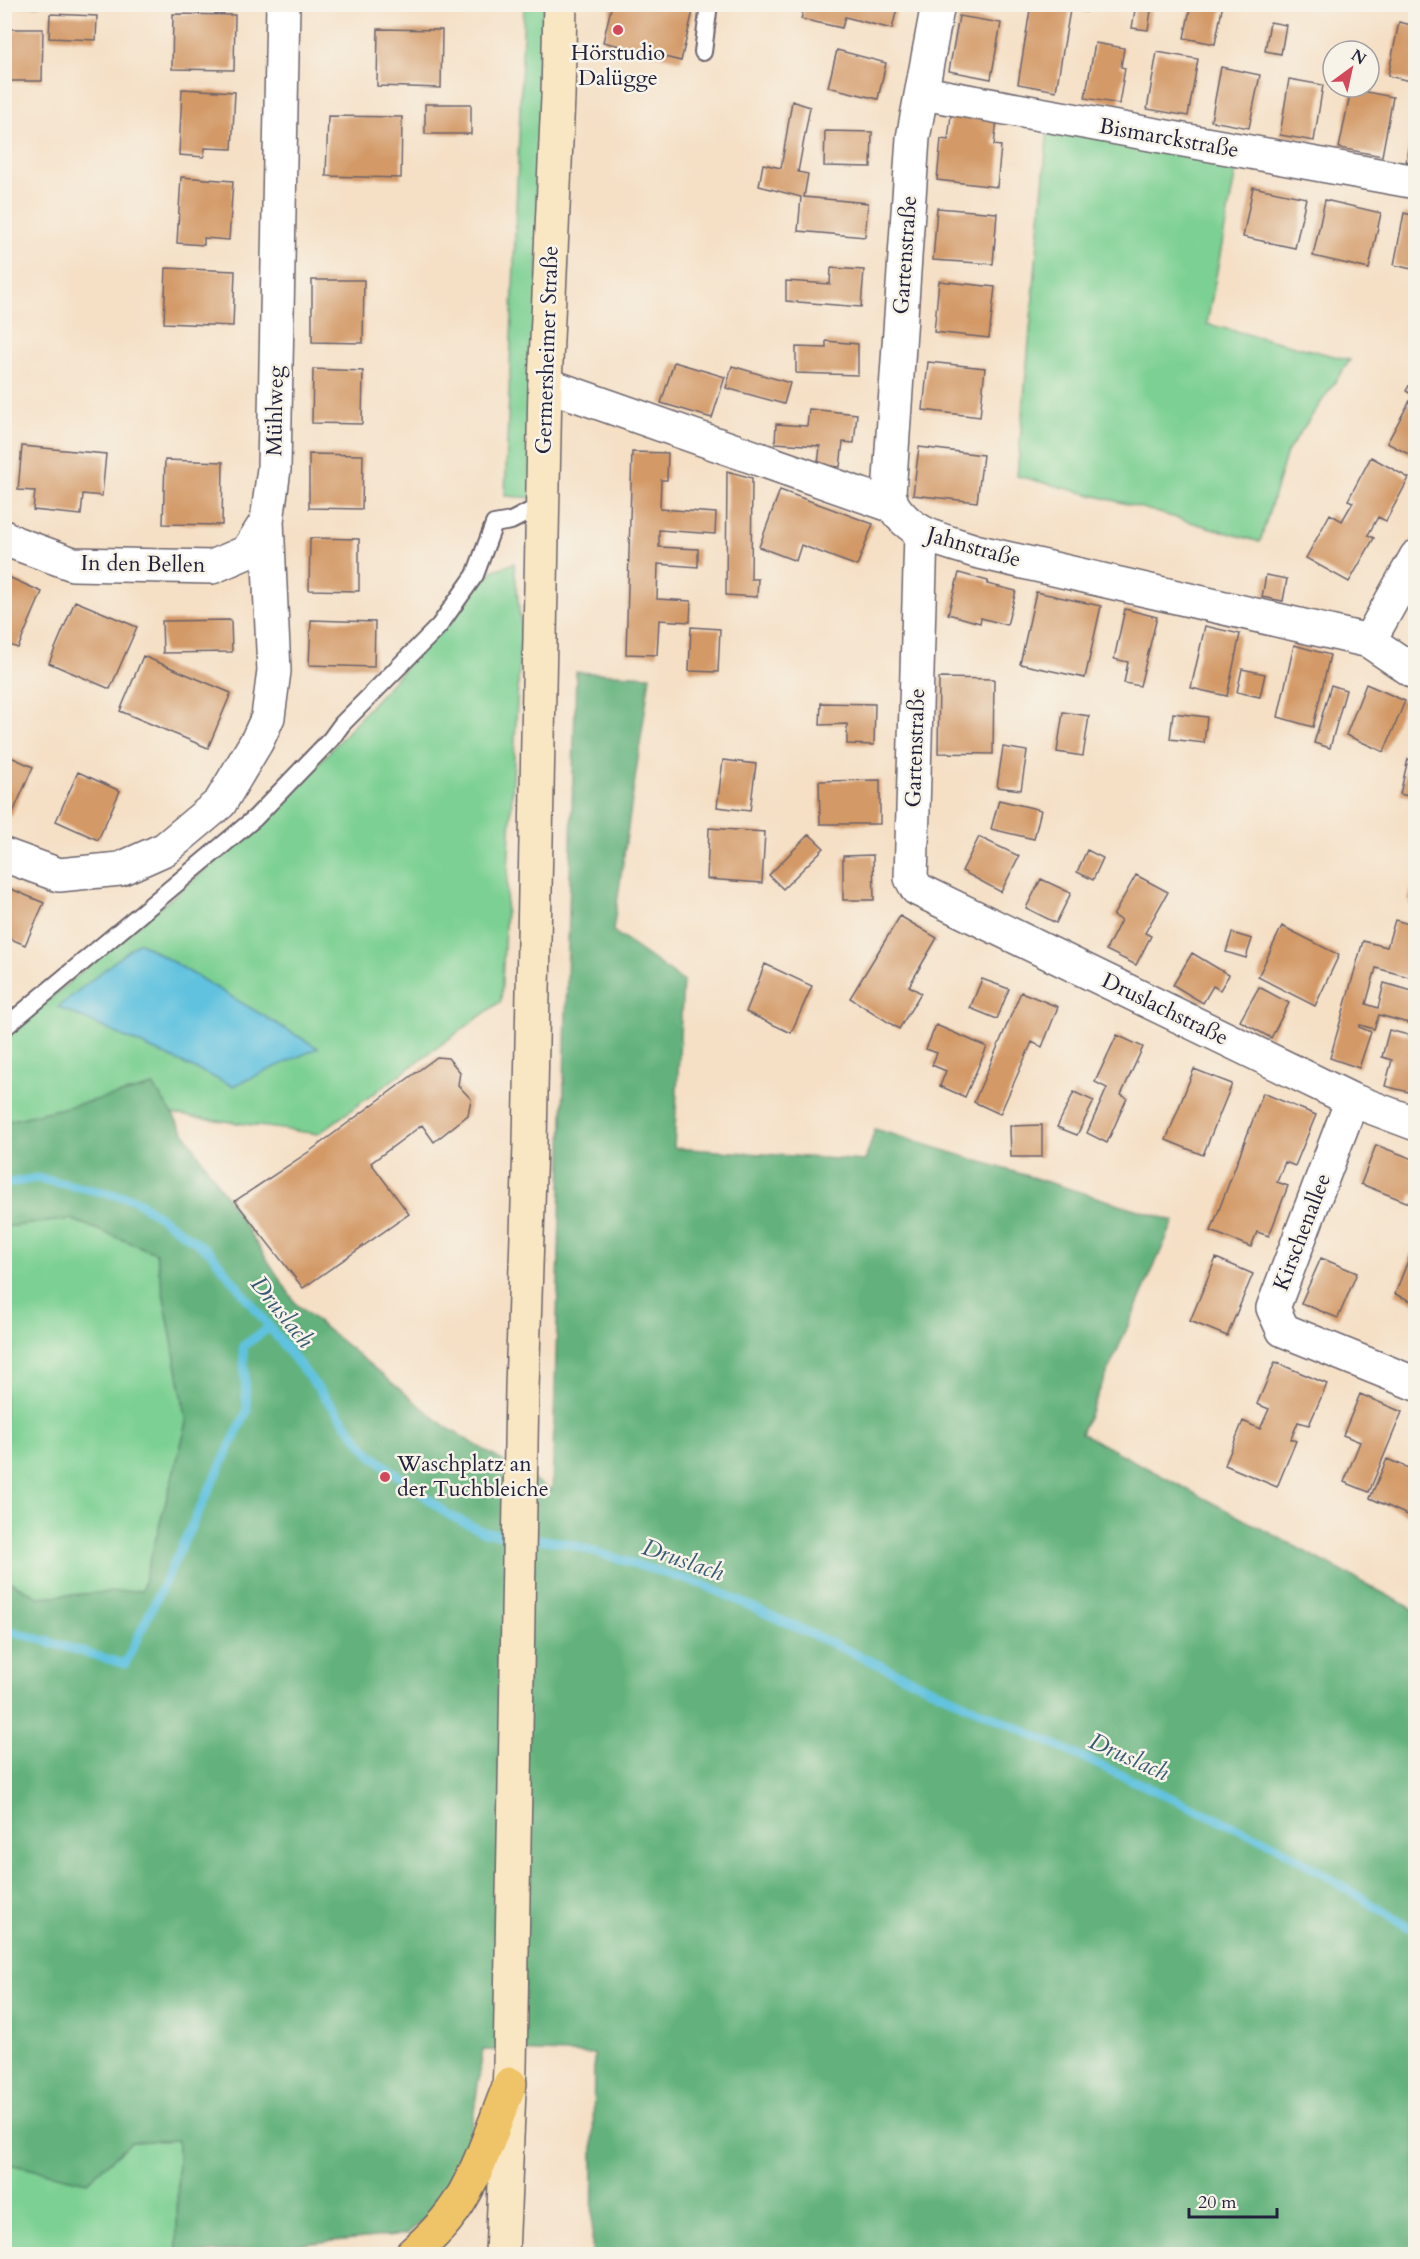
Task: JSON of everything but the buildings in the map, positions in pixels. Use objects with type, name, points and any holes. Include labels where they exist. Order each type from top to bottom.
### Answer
[{"type":"highway","points":[[412,2254],[434,2235],[454,2210],[468,2187],[510,2085]]},
{"type":"main road","name":"Germersheimer Straße","points":[[502,2254],[510,2085],[522,1388],[530,1144],[545,384],[558,109],[560,4]]},
{"type":"street","name":"Mühlweg","points":[[4,855],[59,875],[120,869],[165,849],[220,803],[257,741],[268,717],[274,671],[267,521],[274,469],[283,4]]},
{"type":"street","name":"Gartenstraße","points":[[893,506],[888,494],[913,138],[938,4]]},
{"type":"street","name":"Bismarckstraße","points":[[923,93],[1416,182]]},
{"type":"street","name":"Jahnstraße","points":[[545,384],[893,506],[900,517],[921,534],[975,551],[1369,641],[1416,674]]},
{"type":"street","name":"In den Bellen","points":[[4,537],[73,564],[212,567],[248,552],[267,521]]},
{"type":"street","name":"Gartenstraße","points":[[917,889],[911,878],[921,534]]},
{"type":"street","points":[[1369,641],[1416,557]]},
{"type":"street","name":"Druslachstraße","points":[[917,889],[1352,1100],[1416,1124]]},
{"type":"street","name":"Kirschenallee","points":[[1352,1100],[1273,1308],[1283,1330],[1416,1384]]},
{"type":"lane","points":[[704,52],[709,4]]},
{"type":"lane","points":[[4,1028],[255,818],[331,739],[342,724],[439,626],[475,575],[494,524],[511,521],[542,505]]},
{"type":"green space","points":[[524,5],[544,5],[533,498],[505,496]]},
{"type":"green space","points":[[1048,129],[1238,160],[1207,324],[1350,360],[1287,452],[1260,542],[1135,506],[1017,476]]},
{"type":"green space","points":[[514,563],[521,628],[501,1001],[318,1134],[172,1114],[153,1086],[5,1122],[4,1036],[273,814],[492,571]]},
{"type":"green space","points":[[576,672],[650,676],[613,931],[683,981],[674,1148],[865,1161],[875,1129],[1174,1221],[1081,1433],[1415,1610],[1415,2254],[592,2254],[594,2054],[483,2050],[472,2126],[444,2201],[407,2234],[177,2254],[178,2140],[131,2142],[87,2182],[5,2163],[5,1579],[38,1597],[142,1590],[187,1423],[156,1253],[71,1219],[5,1227],[4,1122],[154,1086],[296,1304],[446,1427],[552,1491]]},
{"type":"green space","points":[[71,1219],[156,1253],[187,1423],[142,1591],[38,1597],[5,1579],[4,1227]]},
{"type":"green space","points":[[178,2140],[177,2254],[5,2254],[5,2163],[87,2182],[131,2142]]},
{"type":"water","points":[[139,942],[318,1048],[233,1086],[58,1007]]},
{"type":"waterway","name":"Druslach","points":[[4,1184],[37,1178],[134,1199],[210,1252],[370,1454],[449,1515],[484,1532],[566,1543],[704,1585],[1281,1848],[1416,1932]]},
{"type":"waterway","points":[[4,1629],[125,1664],[247,1411],[243,1346],[270,1327]]},
{"type":"place","name":"Hörstudio Dalügge","points":[[618,30]]},
{"type":"place","name":"Waschplatz an der Tuchbleiche","points":[[385,1477]]}]
